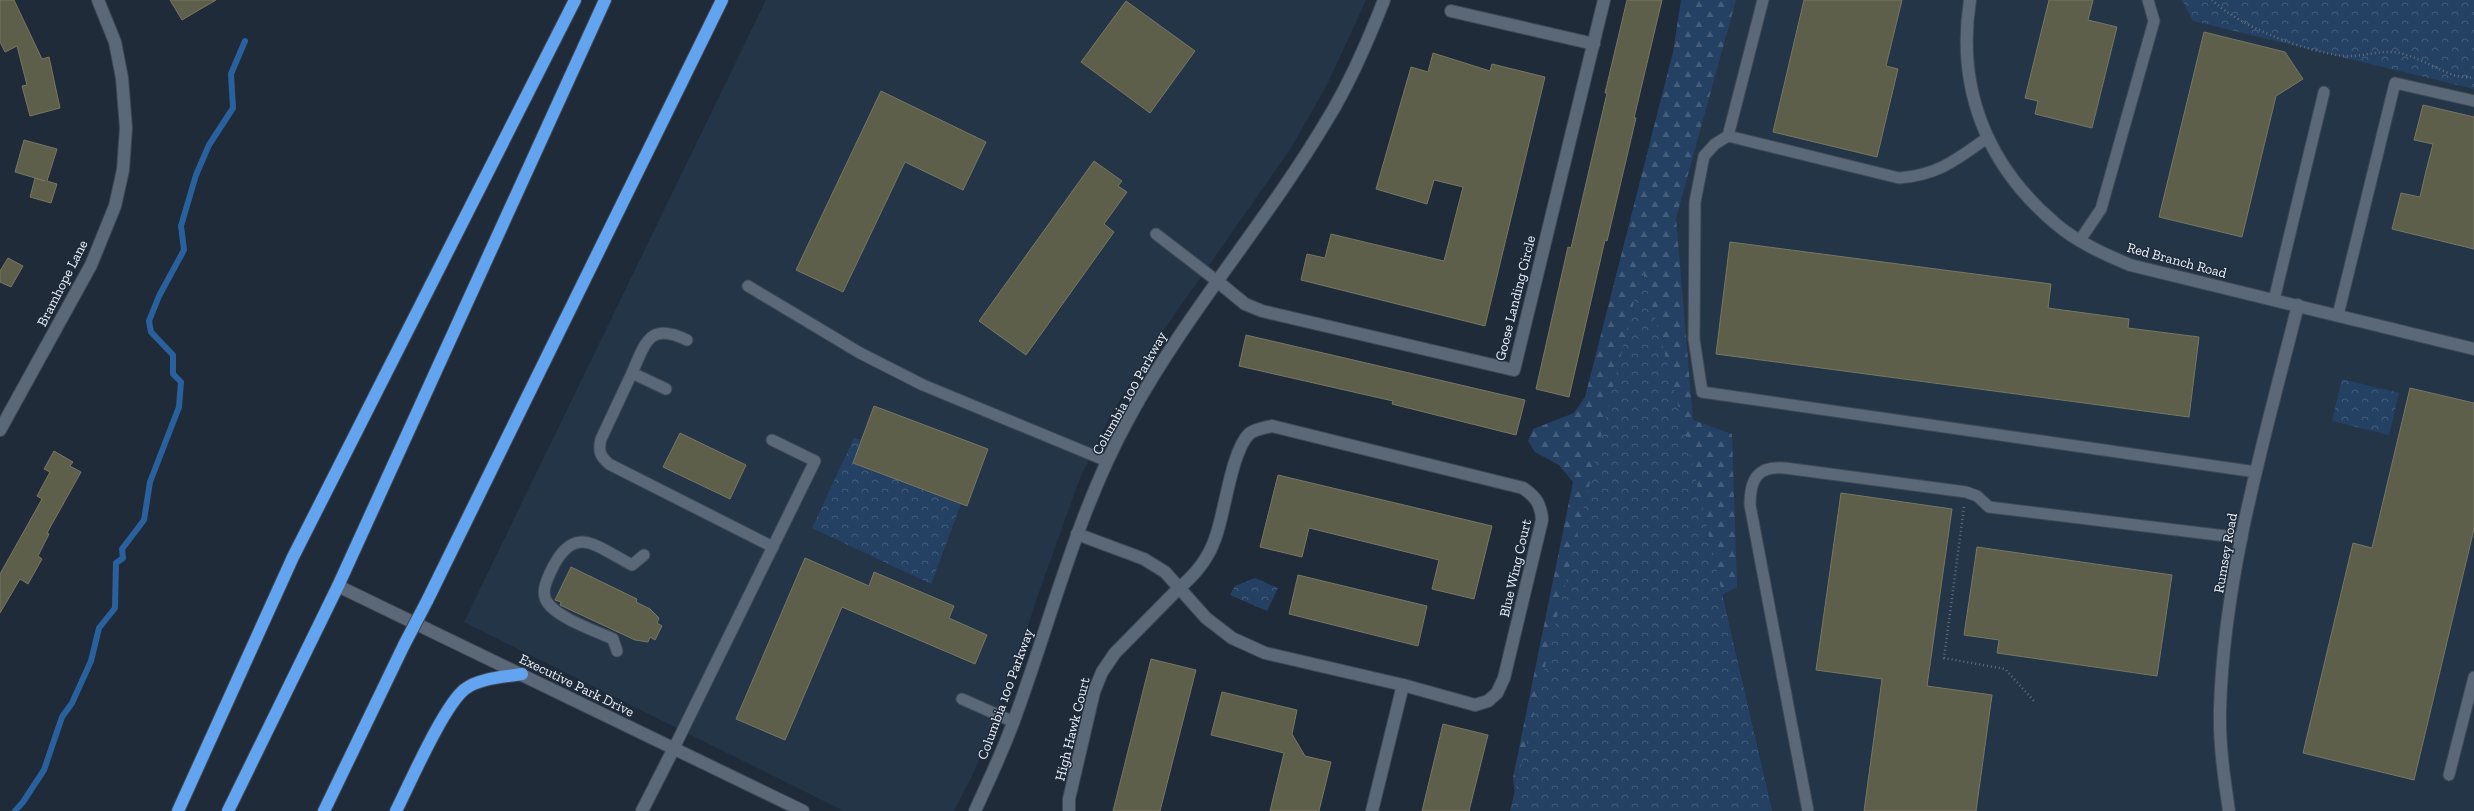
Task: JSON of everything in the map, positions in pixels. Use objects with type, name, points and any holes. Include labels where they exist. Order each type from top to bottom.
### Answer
[{"type":"highway","points":[[178,811],[293,557],[575,0]]},
{"type":"highway","points":[[228,811],[338,586],[605,0]]},
{"type":"highway","points":[[324,811],[404,645],[722,0]]},
{"type":"highway","points":[[396,811],[452,703],[466,688],[484,682],[522,674]]},
{"type":"street","name":"Bramhope Lane","points":[[0,430],[91,265],[114,206],[123,170],[126,128],[122,78],[115,42],[98,0]]},
{"type":"street","name":"Columbia 100 Parkway","points":[[975,811],[1014,722],[1077,534],[1107,461],[1152,378],[1217,281],[1261,221],[1328,119],[1360,57],[1384,0]]},
{"type":"street","name":"Goose Landing Circle","points":[[1217,281],[1245,304],[1262,311],[1514,370],[1604,0]]},
{"type":"street","name":"Red Branch Road","points":[[1970,0],[1965,31],[1966,61],[1974,102],[1987,138],[2008,174],[2030,200],[2056,224],[2080,240],[2130,265],[2474,349]]},
{"type":"street","points":[[1451,11],[1594,44]]},
{"type":"street","name":"Rumsey Road","points":[[2228,811],[2222,763],[2220,710],[2223,655],[2242,538],[2256,472],[2298,305]]},
{"type":"street","name":"Blue Wing Court","points":[[1077,534],[1144,559],[1165,572],[1179,588],[1206,618],[1232,638],[1265,653],[1403,685],[1475,705],[1488,701],[1497,692],[1504,678],[1542,520],[1542,508],[1535,496],[1523,488],[1272,426],[1260,428],[1250,433],[1238,452],[1215,540],[1204,562],[1179,588]]},
{"type":"street","name":"Executive Park Drive","points":[[338,586],[803,811]]},
{"type":"street","name":"High Hawk Court","points":[[1069,811],[1069,799],[1094,692],[1102,672],[1115,652],[1179,588]]},
{"type":"street","points":[[1372,811],[1403,685]]},
{"type":"street","points":[[642,811],[674,748]]},
{"type":"lane","points":[[1763,0],[1728,136],[1715,144],[1704,156],[1695,202],[1694,339],[1702,392],[2256,472]]},
{"type":"lane","points":[[2080,240],[2101,209],[2154,21],[2148,0]]},
{"type":"lane","points":[[2338,315],[2395,83],[2474,101]]},
{"type":"lane","points":[[2274,300],[2324,92]]},
{"type":"lane","points":[[1728,136],[1899,178],[1921,176],[1950,165],[1987,138]]},
{"type":"lane","points":[[1156,234],[1217,281]]},
{"type":"lane","points":[[748,286],[860,353],[923,385],[1107,461]]},
{"type":"lane","points":[[687,340],[664,331],[656,334],[641,351],[601,439],[598,450],[602,458],[609,464],[773,547]]},
{"type":"lane","points":[[632,373],[666,389]]},
{"type":"lane","points":[[674,748],[815,461],[772,440]]},
{"type":"lane","points":[[1808,811],[1750,505],[1750,489],[1754,479],[1762,471],[1772,467],[1966,492],[1977,496],[1989,507],[2242,538]]},
{"type":"lane","points":[[616,651],[613,640],[552,608],[544,595],[545,585],[557,558],[563,549],[572,543],[581,541],[594,545],[632,565],[644,555]]},
{"type":"lane","points":[[2449,775],[2474,677]]},
{"type":"lane","points":[[962,699],[1014,722]]},
{"type":"path","points":[[2212,0],[2234,17],[2269,34],[2309,47],[2345,56],[2398,53],[2426,62],[2454,75],[2474,78]]},
{"type":"path","points":[[1966,492],[1944,658],[2005,669],[2035,702]]},
{"type":"shaded area","points":[[766,0],[1366,0],[1328,83],[1291,148],[1163,331],[1111,414],[1080,478],[1038,595],[1007,690],[974,772],[954,811],[844,811],[464,622]]},
{"type":"shaded area","points":[[1699,0],[2474,0],[2474,811],[1772,811],[1683,423],[1642,268]]},
{"type":"green space","points":[[1681,0],[1736,0],[1676,218],[1693,420],[1732,434],[1737,587],[1722,595],[1772,811],[1517,811],[1513,778],[1573,482],[1559,465],[1535,452],[1528,441],[1533,429],[1574,413],[1585,397],[1673,52]]},
{"type":"green space","points":[[2182,0],[2474,0],[2474,89],[2193,21]]},
{"type":"green space","points":[[1642,268],[1683,423],[1772,811],[1510,811]]},
{"type":"green space","points":[[2342,379],[2399,393],[2389,435],[2332,421]]},
{"type":"green space","points":[[854,438],[861,440],[853,463],[961,504],[931,584],[812,528]]},
{"type":"green space","points":[[1255,578],[1278,588],[1267,611],[1230,595],[1235,586]]},
{"type":"building","points":[[0,0],[14,0],[42,59],[49,57],[60,108],[30,116],[22,86],[27,85],[17,46],[5,52],[0,42]]},
{"type":"building","points":[[170,0],[216,0],[182,20]]},
{"type":"building","points":[[1627,0],[1662,0],[1634,118],[1636,118],[1607,241],[1605,240],[1569,397],[1536,389],[1568,247],[1571,248]]},
{"type":"building","points":[[1804,0],[1902,0],[1886,66],[1898,69],[1877,157],[1773,132]]},
{"type":"building","points":[[2049,0],[2093,0],[2088,20],[2117,27],[2092,128],[2035,114],[2038,101],[2025,98]]},
{"type":"building","points":[[1126,1],[1195,51],[1150,113],[1081,62]]},
{"type":"building","points":[[2204,32],[2285,52],[2303,79],[2276,96],[2242,237],[2159,217]]},
{"type":"building","points":[[1433,53],[1490,71],[1492,64],[1545,77],[1485,326],[1301,280],[1307,254],[1325,258],[1331,234],[1444,261],[1463,187],[1434,180],[1427,204],[1376,189],[1411,67],[1428,72]]},
{"type":"building","points":[[881,91],[986,142],[963,190],[905,162],[843,292],[796,270]]},
{"type":"building","points":[[2423,105],[2474,117],[2474,249],[2392,229],[2401,193],[2420,197],[2433,144],[2414,140]]},
{"type":"building","points":[[24,140],[57,149],[47,181],[57,184],[51,203],[30,197],[35,178],[15,172]]},
{"type":"building","points":[[1094,161],[1122,181],[1118,186],[1127,192],[1104,224],[1114,232],[1026,355],[979,321]]},
{"type":"building","points":[[1730,242],[2051,284],[2048,308],[2129,319],[2128,328],[2199,337],[2189,417],[1716,354]]},
{"type":"building","points":[[8,258],[23,266],[11,287],[0,282],[0,271]]},
{"type":"building","points":[[1246,335],[1525,400],[1516,435],[1392,404],[1393,401],[1239,366]]},
{"type":"building","points":[[2410,388],[2474,403],[2474,529],[2414,780],[2303,753],[2353,543],[2372,548]]},
{"type":"building","points":[[874,406],[988,449],[967,506],[853,463]]},
{"type":"building","points":[[680,433],[746,465],[730,499],[663,467]]},
{"type":"building","points":[[54,451],[73,462],[70,466],[81,472],[47,533],[49,534],[38,556],[42,559],[28,584],[20,579],[0,613],[0,574],[42,499],[37,496],[50,472],[44,469]]},
{"type":"building","points":[[1278,475],[1492,526],[1474,599],[1432,589],[1439,560],[1309,528],[1302,557],[1260,547]]},
{"type":"building","points":[[1841,493],[1952,509],[1927,686],[1992,695],[1976,811],[1864,811],[1882,679],[1816,670]]},
{"type":"building","points":[[1977,547],[2172,575],[2157,676],[1997,653],[1999,640],[1964,635]]},
{"type":"building","points":[[805,558],[869,586],[874,572],[954,606],[949,618],[987,635],[975,664],[842,607],[785,740],[736,719]]},
{"type":"building","points":[[571,567],[637,599],[636,602],[650,609],[659,618],[657,623],[662,626],[655,640],[650,637],[648,642],[635,640],[560,605],[561,602],[555,600]]},
{"type":"building","points":[[1298,575],[1427,606],[1418,646],[1289,614]]},
{"type":"building","points":[[1151,659],[1196,670],[1160,811],[1113,811]]},
{"type":"building","points":[[1222,692],[1297,710],[1292,734],[1305,756],[1331,762],[1319,811],[1270,811],[1284,753],[1211,735]]},
{"type":"building","points":[[1443,724],[1488,735],[1469,811],[1422,811]]},
{"type":"waterway","points":[[15,811],[23,802],[44,770],[62,717],[72,703],[91,661],[99,628],[115,608],[116,563],[123,558],[122,549],[144,520],[150,482],[179,407],[181,382],[173,374],[173,355],[151,332],[149,321],[159,296],[184,250],[181,226],[196,175],[209,145],[233,108],[231,74],[245,41]]}]
